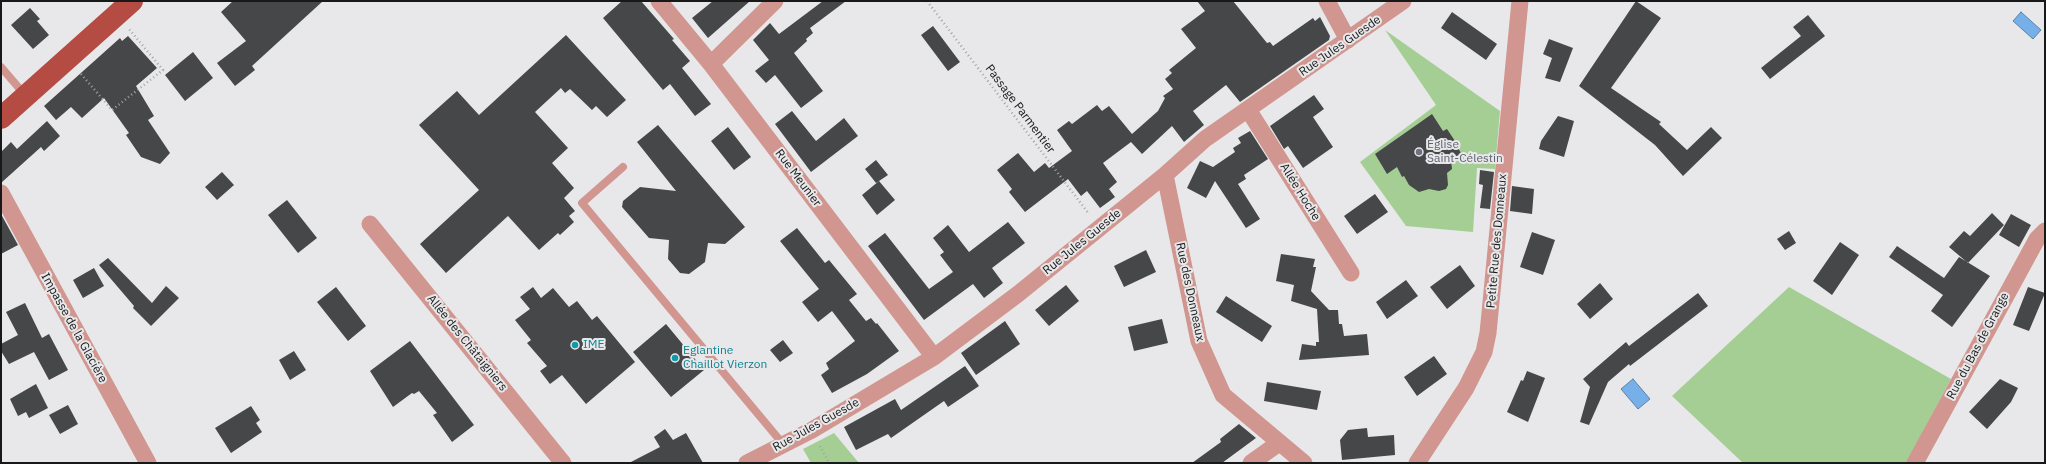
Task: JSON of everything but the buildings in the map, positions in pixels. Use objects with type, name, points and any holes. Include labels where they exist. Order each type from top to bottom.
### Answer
[{"type":"main road","points":[[1,118],[124,8]]},
{"type":"street","name":"Rue Meunier","points":[[659,1],[711,64],[934,357]]},
{"type":"street","points":[[711,64],[776,1]]},
{"type":"street","points":[[1327,1],[1348,40]]},
{"type":"street","name":"Rue Jules Guesde","points":[[747,463],[812,430],[934,357],[1018,294],[1165,175],[1205,139],[1249,111],[1404,1]]},
{"type":"street","name":"Petite Rue des Donneaux","points":[[1417,463],[1466,388],[1484,352],[1488,333],[1520,1]]},
{"type":"street","name":"Allée Hoche","points":[[1249,111],[1351,273]]},
{"type":"street","name":"Rue des Donneaux","points":[[1165,175],[1199,341],[1223,395],[1304,463]]},
{"type":"street","name":"Impasse de la Glacière","points":[[1,194],[148,463]]},
{"type":"street","name":"Allée des Châtaigniers","points":[[370,224],[563,463]]},
{"type":"street","name":"Rue du Bas de Grange","points":[[1915,463],[2037,239],[2045,231]]},
{"type":"street","points":[[1250,463],[1279,443]]},
{"type":"lane","points":[[1,67],[26,96]]},
{"type":"lane","points":[[623,167],[582,202],[783,444]]},
{"type":"path","name":"Passage Parmentier","points":[[927,1],[1099,227]]},
{"type":"path","points":[[68,58],[112,110],[163,70],[124,8]]},
{"type":"green space","points":[[1385,30],[1500,111],[1495,169],[1477,168],[1473,232],[1406,226],[1360,162],[1436,105]]},
{"type":"green space","points":[[1789,287],[1951,379],[1906,463],[1743,463],[1672,396]]},
{"type":"green space","points":[[834,433],[859,463],[811,463],[803,449]]},
{"type":"water","points":[[2021,12],[2041,30],[2033,39],[2013,21]]},
{"type":"water","points":[[1633,379],[1650,399],[1638,409],[1621,389]]},
{"type":"place","name":"Église Saint-Célestin","points":[[1419,152]]},
{"type":"place","name":"IME","points":[[575,345]]},
{"type":"place","name":"Eglantine Chaillot Vierzon","points":[[675,358]]}]
